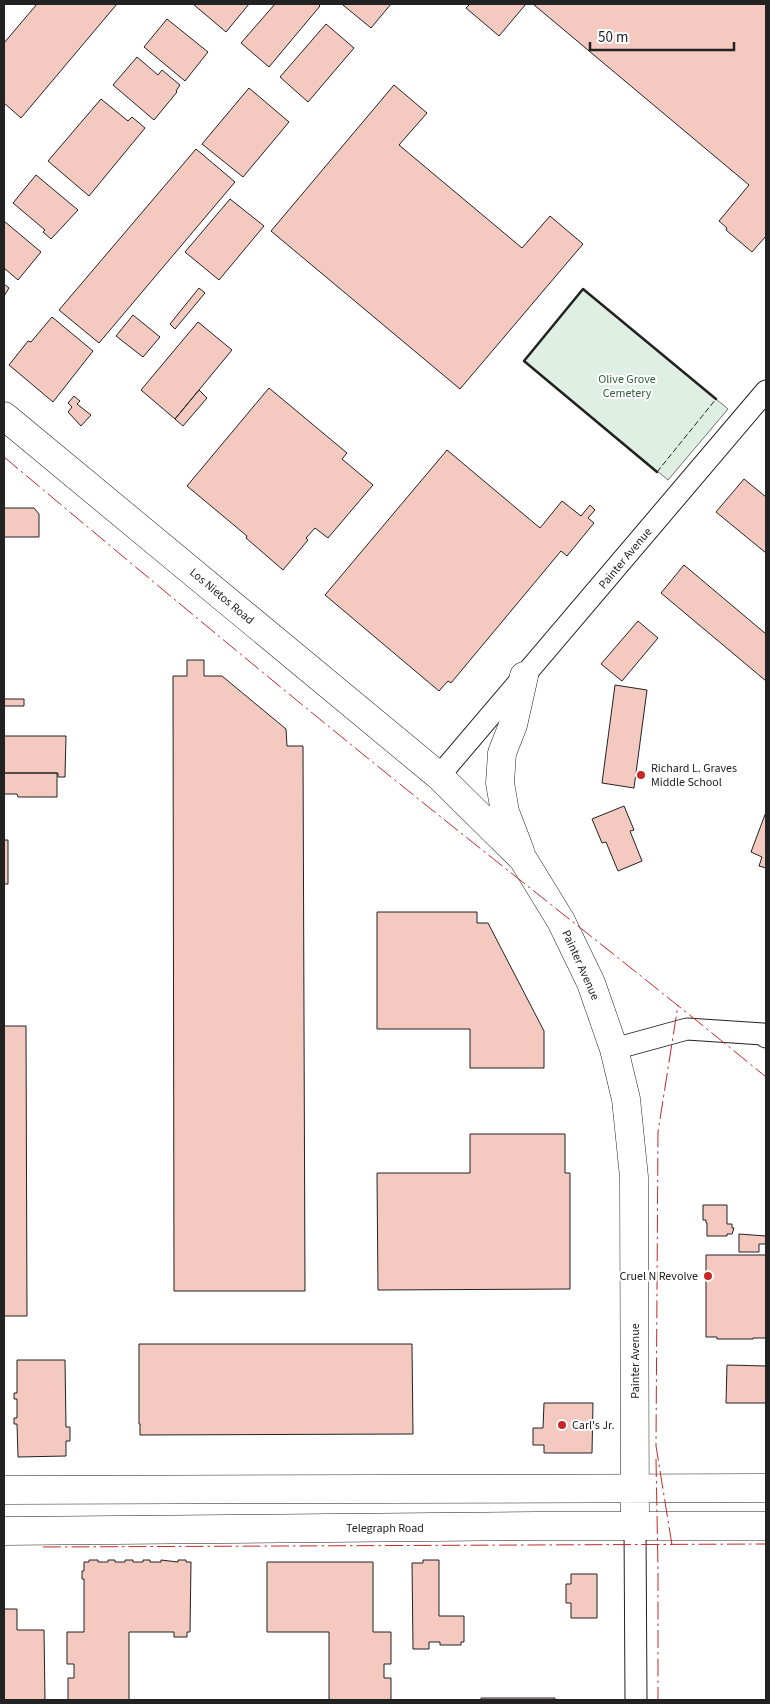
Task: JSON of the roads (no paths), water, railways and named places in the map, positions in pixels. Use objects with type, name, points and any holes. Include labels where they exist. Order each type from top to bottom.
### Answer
[{"type":"main road","name":"Los Nietos Road","points":[[4,416],[439,776]]},
{"type":"main road","points":[[523,860],[505,812],[500,783],[502,753],[513,725],[524,676]]},
{"type":"main road","name":"Painter Avenue","points":[[439,776],[523,860],[561,921],[591,983],[614,1049],[626,1099],[634,1177],[636,1526]]},
{"type":"main road","points":[[4,1490],[766,1488]]},
{"type":"main road","name":"Telegraph Road","points":[[4,1531],[766,1526]]},
{"type":"street","name":"Painter Avenue","points":[[439,776],[766,391]]},
{"type":"street","points":[[614,1049],[687,1029],[763,1034],[766,1037]]},
{"type":"street","name":"Painter Avenue","points":[[636,1526],[636,1700]]},
{"type":"place","name":"Richard L. Graves Middle School","points":[[641,775]]},
{"type":"place","name":"Cruel N Revolve","points":[[708,1276]]},
{"type":"place","name":"Carl's Jr.","points":[[562,1425]]},
{"type":"park label","name":"Olive Grove Cemetery","points":[[627,386]]}]
